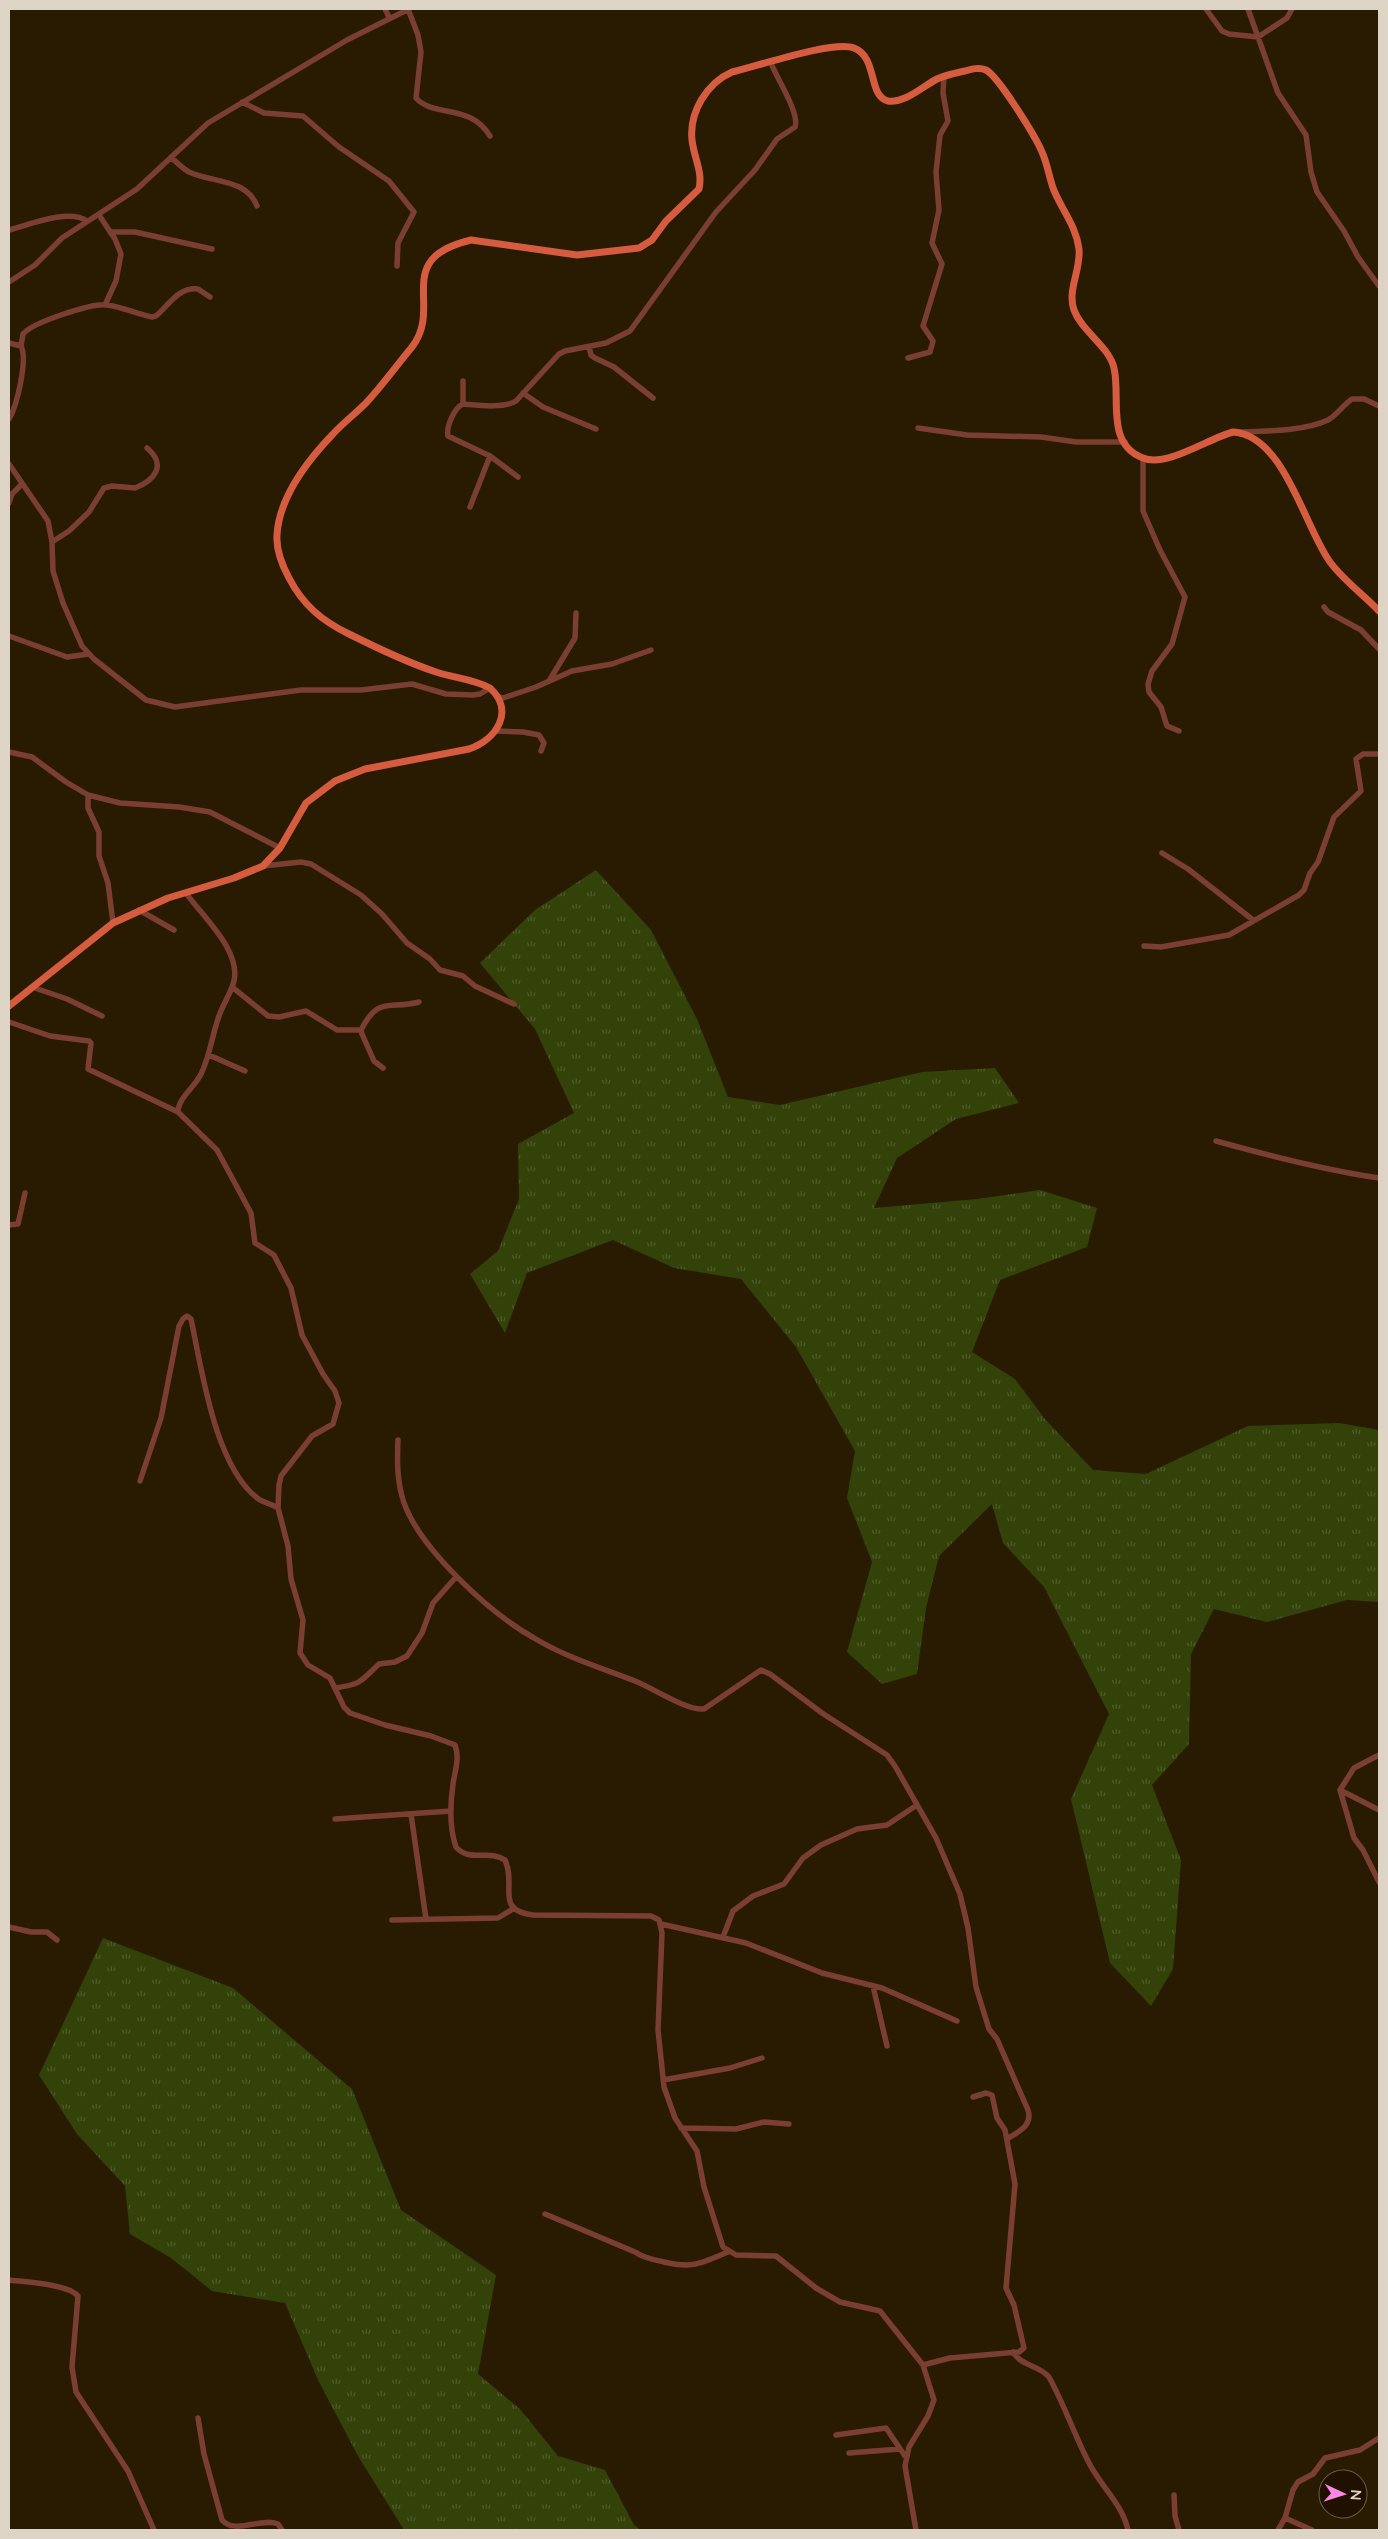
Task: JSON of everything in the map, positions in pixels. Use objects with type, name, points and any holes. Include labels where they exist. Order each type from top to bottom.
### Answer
[{"type":"main road","points":[[9,1006],[113,923],[139,910],[234,878],[263,866],[280,848],[306,803],[341,778],[365,769],[470,750],[496,731],[502,720],[503,709],[497,696],[490,688],[404,659],[349,634],[313,612],[292,584],[281,560],[277,535],[282,511],[298,479],[315,454],[367,402],[420,335],[424,320],[422,280],[438,254],[459,243],[471,240],[578,255],[619,251],[646,245],[666,221],[699,189],[701,173],[692,140],[692,123],[697,109],[708,90],[719,78],[732,72],[819,49],[841,45],[853,47],[863,53],[869,62],[876,89],[881,97],[889,101],[908,96],[944,76],[974,69],[986,70],[1026,122],[1042,150],[1053,187],[1076,234],[1079,260],[1072,299],[1075,312],[1114,365],[1116,418],[1128,448],[1143,459],[1161,461],[1219,436],[1241,432],[1258,440],[1273,456],[1329,561],[1342,577],[1379,610]]},
{"type":"street","points":[[385,9],[389,17]]},
{"type":"street","points":[[9,282],[22,275],[56,244],[87,221],[137,189],[208,123],[389,17],[408,9],[418,35],[421,52],[416,98],[429,107],[452,111],[477,120],[490,136]]},
{"type":"street","points":[[1206,9],[1222,31],[1229,34],[1258,38],[1287,18],[1292,9]]},
{"type":"street","points":[[1248,9],[1278,93],[1306,135],[1311,172],[1318,192],[1344,230],[1358,257],[1379,286]]},
{"type":"street","points":[[463,404],[476,407],[489,404],[510,405],[559,354],[616,339],[636,325],[727,198],[756,170],[777,139],[795,127],[797,119],[771,63]]},
{"type":"street","points":[[908,358],[930,352],[933,341],[923,326],[942,264],[932,243],[940,210],[936,172],[940,135],[948,121],[943,93],[944,76]]},
{"type":"street","points":[[242,102],[264,114],[303,116],[339,147],[389,182],[414,212],[398,243],[397,266]]},
{"type":"street","points":[[171,158],[190,172],[240,186],[255,200],[257,206]]},
{"type":"street","points":[[99,215],[120,249],[121,261],[116,281],[105,305]]},
{"type":"street","points":[[9,230],[46,218],[81,218],[87,221]]},
{"type":"street","points":[[110,232],[135,232],[212,250]]},
{"type":"street","points":[[9,419],[14,409],[19,388],[24,354],[21,346],[23,334],[38,323],[88,307],[105,305],[152,317],[183,292],[198,289],[210,297]]},
{"type":"street","points":[[9,343],[21,346]]},
{"type":"street","points":[[589,347],[594,358],[614,368],[653,398]]},
{"type":"street","points":[[463,381],[463,404],[456,410],[447,431],[448,436],[490,456],[518,476]]},
{"type":"street","points":[[523,393],[543,407],[596,429]]},
{"type":"street","points":[[1241,432],[1286,429],[1320,422],[1331,418],[1352,399],[1364,399],[1379,406]]},
{"type":"street","points":[[918,428],[967,435],[1041,436],[1076,442],[1125,442]]},
{"type":"street","points":[[52,542],[69,531],[89,512],[104,488],[112,486],[134,488],[154,476],[158,466],[157,459],[146,448]]},
{"type":"street","points":[[470,508],[490,456]]},
{"type":"street","points":[[1143,459],[1143,511],[1160,550],[1185,597],[1172,644],[1152,671],[1148,684],[1149,692],[1162,707],[1167,726],[1179,731]]},
{"type":"street","points":[[9,464],[48,521],[52,542],[51,564],[63,602],[82,646],[89,654],[146,700],[174,707],[301,690],[361,690],[412,684],[446,694],[473,696],[490,688]]},
{"type":"street","points":[[9,503],[12,494],[22,484]]},
{"type":"street","points":[[1324,607],[1328,612],[1345,619],[1361,630],[1379,648]]},
{"type":"street","points":[[549,681],[575,638],[576,612]]},
{"type":"street","points":[[9,636],[68,656],[89,654]]},
{"type":"street","points":[[497,696],[503,698],[572,671],[612,664],[651,650]]},
{"type":"street","points":[[496,731],[523,732],[539,736],[544,740],[541,751]]},
{"type":"street","points":[[9,752],[32,757],[58,777],[88,795],[120,802],[179,807],[210,812],[280,848]]},
{"type":"street","points":[[1144,946],[1161,947],[1229,935],[1274,910],[1304,890],[1321,855],[1330,823],[1338,810],[1361,791],[1356,760],[1363,754],[1379,754]]},
{"type":"street","points":[[88,795],[88,808],[99,832],[99,856],[108,883],[113,923]]},
{"type":"street","points":[[1162,853],[1188,869],[1253,920]]},
{"type":"street","points":[[263,866],[301,862],[311,864],[361,895],[382,914],[407,943],[430,959],[440,970],[463,976],[475,986],[514,1004]]},
{"type":"street","points":[[178,1112],[180,1104],[199,1078],[209,1055],[220,1013],[232,987],[235,972],[230,953],[186,893]]},
{"type":"street","points":[[139,910],[174,930]]},
{"type":"street","points":[[32,987],[67,999],[102,1016]]},
{"type":"street","points":[[232,987],[268,1016],[306,1011],[337,1030],[361,1030]]},
{"type":"street","points":[[384,1068],[378,1066],[368,1052],[361,1030],[368,1017],[381,1007],[419,1002]]},
{"type":"street","points":[[9,1022],[50,1036],[89,1041],[88,1069],[178,1112],[211,1143],[224,1161],[251,1213],[255,1242],[274,1256],[282,1269],[291,1288],[302,1335],[338,1396],[338,1410],[333,1424],[312,1436],[281,1476],[278,1496],[278,1508],[288,1546],[290,1579],[303,1620],[300,1653],[308,1665],[330,1678],[344,1707],[350,1713],[439,1738],[455,1745],[458,1760],[451,1811],[452,1837],[456,1848],[461,1853],[469,1856],[493,1855],[505,1860],[509,1871],[510,1902],[513,1909],[521,1914],[533,1916],[651,1916],[656,1917],[661,1924],[658,2030],[663,2080],[669,2103],[681,2128],[697,2151],[704,2186],[723,2247],[728,2252],[736,2255],[776,2256],[816,2288],[840,2302],[880,2311],[896,2328],[923,2365],[933,2392],[933,2405],[905,2456],[906,2477],[916,2530]]},
{"type":"street","points":[[209,1055],[245,1071]]},
{"type":"street","points":[[1216,1141],[1270,1156],[1349,1174],[1379,1178]]},
{"type":"street","points":[[9,1225],[18,1224],[25,1193]]},
{"type":"street","points":[[140,1481],[158,1432],[179,1326],[182,1319],[186,1316],[190,1319],[204,1382],[231,1466],[261,1500],[278,1508]]},
{"type":"street","points":[[398,1440],[397,1473],[404,1504],[416,1526],[456,1577],[489,1607],[533,1638],[654,1689],[696,1710],[704,1708],[753,1673],[761,1670],[770,1674],[822,1713],[887,1755],[936,1838],[960,1894],[968,1928],[976,1987],[989,2028],[997,2039],[1030,2117],[1026,2127],[1007,2139]]},
{"type":"street","points":[[335,1688],[355,1685],[364,1681],[379,1664],[395,1662],[407,1656],[422,1633],[433,1603],[456,1577]]},
{"type":"street","points":[[1379,1755],[1354,1768],[1340,1790],[1354,1838],[1363,1850],[1379,1882]]},
{"type":"street","points":[[1340,1790],[1379,1810]]},
{"type":"street","points":[[724,1937],[733,1911],[753,1896],[784,1884],[803,1858],[821,1845],[858,1829],[887,1825],[917,1805]]},
{"type":"street","points":[[335,1819],[451,1811]]},
{"type":"street","points":[[411,1814],[426,1919]]},
{"type":"street","points":[[392,1920],[498,1918],[513,1909]]},
{"type":"street","points":[[661,1924],[724,1937],[776,1954],[822,1973],[873,1986],[923,2004],[957,2020]]},
{"type":"street","points":[[9,1927],[31,1932],[44,1931],[57,1940]]},
{"type":"street","points":[[873,1986],[887,2046]]},
{"type":"street","points":[[663,2080],[730,2068],[762,2058]]},
{"type":"street","points":[[923,2365],[956,2358],[1013,2352],[1024,2348],[1014,2305],[1006,2288],[1013,2224],[1012,2201],[1015,2189],[1007,2139],[997,2118],[992,2096],[986,2093],[973,2097]]},
{"type":"street","points":[[681,2128],[736,2129],[764,2122],[789,2124]]},
{"type":"street","points":[[544,2214],[635,2252],[647,2259],[677,2266],[696,2265],[728,2252]]},
{"type":"street","points":[[9,2280],[62,2288],[73,2291],[78,2296],[72,2367],[76,2392],[128,2471],[154,2530]]},
{"type":"street","points":[[1013,2352],[1020,2361],[1039,2368],[1049,2377],[1087,2460],[1098,2478],[1121,2507],[1128,2530]]},
{"type":"street","points":[[198,2418],[206,2463],[222,2520],[225,2524],[233,2526],[271,2522],[278,2524],[282,2530]]},
{"type":"street","points":[[836,2435],[886,2428],[905,2456]]},
{"type":"street","points":[[1278,2530],[1285,2518],[1294,2485],[1313,2474],[1325,2458],[1360,2450],[1379,2438]]},
{"type":"street","points":[[849,2453],[900,2449]]},
{"type":"street","points":[[1174,2496],[1175,2516],[1179,2530]]},
{"type":"street","points":[[1285,2518],[1312,2530]]},
{"type":"green space","points":[[596,870],[651,930],[697,1019],[728,1097],[780,1105],[922,1072],[995,1068],[1019,1103],[956,1119],[897,1158],[874,1208],[977,1199],[1040,1190],[1097,1208],[1087,1247],[1000,1280],[972,1352],[1015,1379],[1045,1419],[1093,1470],[1146,1474],[1248,1426],[1339,1423],[1379,1430],[1379,1602],[1347,1600],[1267,1622],[1214,1609],[1191,1654],[1189,1744],[1152,1785],[1181,1860],[1173,1969],[1151,2006],[1110,1963],[1071,1799],[1109,1714],[1044,1587],[1003,1543],[992,1504],[939,1556],[926,1608],[917,1674],[882,1684],[847,1652],[872,1562],[847,1498],[855,1451],[796,1347],[741,1279],[674,1268],[613,1240],[527,1273],[505,1333],[470,1274],[498,1251],[519,1199],[518,1144],[574,1113],[535,1029],[480,963],[535,910]]},
{"type":"green space","points":[[103,1938],[233,1988],[352,2089],[401,2210],[496,2275],[478,2374],[520,2409],[558,2456],[605,2470],[634,2525],[641,2530],[404,2530],[358,2456],[319,2382],[285,2303],[212,2291],[171,2258],[130,2234],[125,2186],[77,2134],[39,2075]]}]
